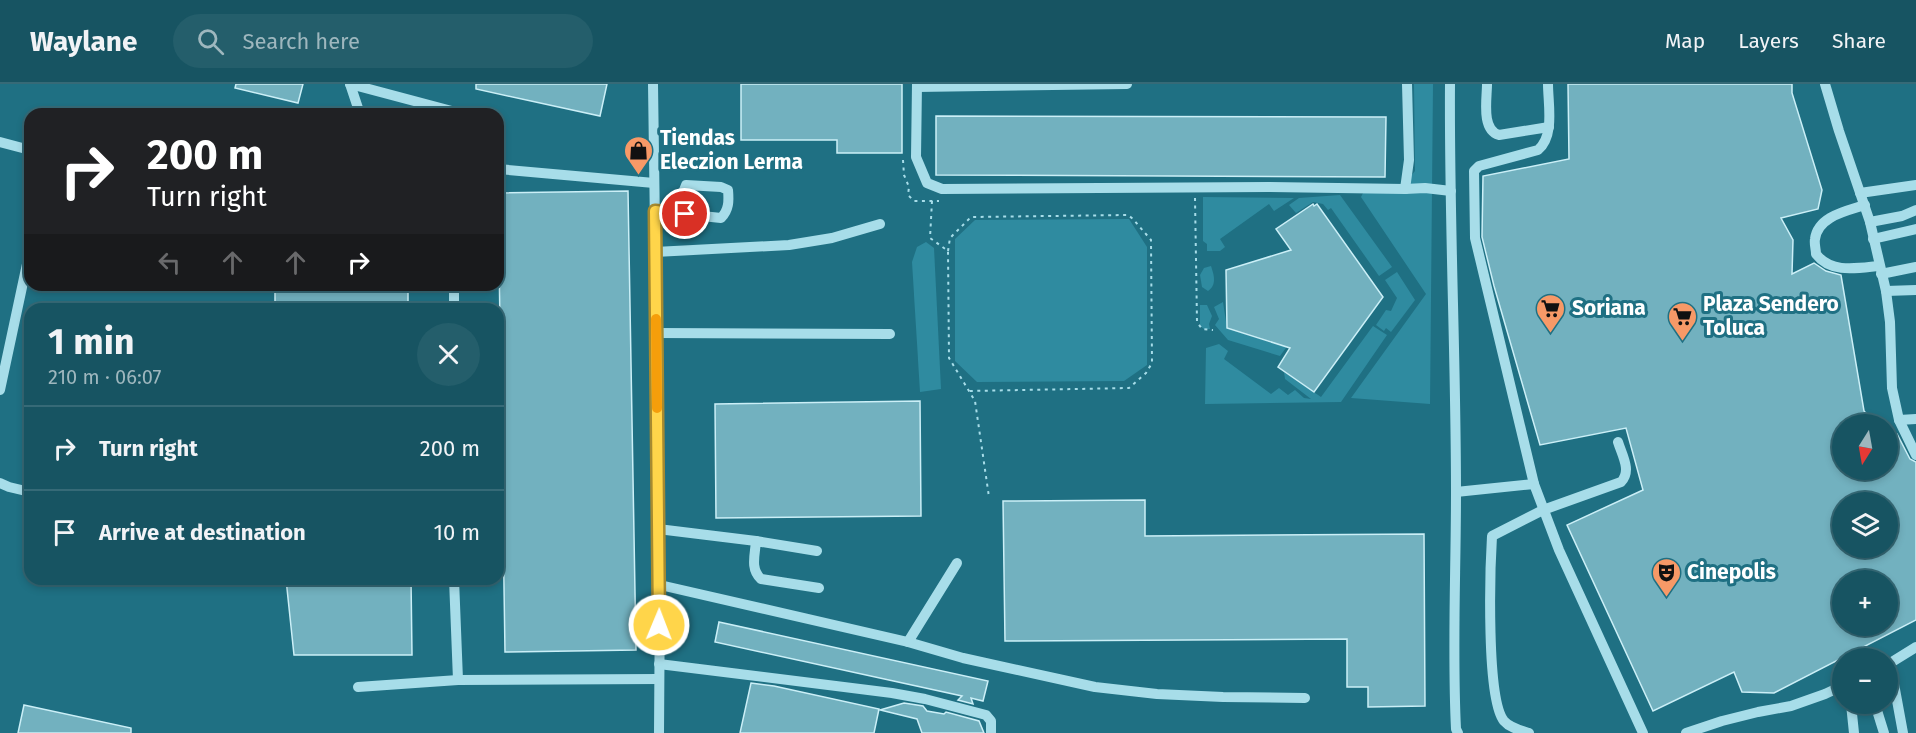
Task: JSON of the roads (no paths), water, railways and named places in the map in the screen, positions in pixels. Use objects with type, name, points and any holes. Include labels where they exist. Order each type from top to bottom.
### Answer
[{"type":"street","points":[[350,84],[358,108]]},
{"type":"street","points":[[350,84],[440,108]]},
{"type":"street","points":[[653,84],[660,585],[659,733]]},
{"type":"street","points":[[1127,84],[917,86],[916,157],[927,183],[942,189],[1268,187],[1451,191]]},
{"type":"street","points":[[1405,189],[1409,149],[1407,84]]},
{"type":"street","points":[[1450,84],[1456,492],[1454,689],[1458,733]]},
{"type":"street","points":[[1487,84],[1488,122],[1491,131],[1495,134],[1549,127]]},
{"type":"street","points":[[1548,84],[1549,127],[1545,143],[1538,150],[1479,166],[1475,170],[1475,238],[1534,484],[1559,550],[1643,733]]},
{"type":"street","points":[[1826,84],[1839,131],[1870,222],[1886,291],[1890,322],[1892,388],[1899,420],[1916,455]]},
{"type":"street","points":[[0,142],[24,148]]},
{"type":"street","points":[[504,170],[654,183]]},
{"type":"street","points":[[655,211],[721,218],[727,212],[728,190],[720,187],[686,185],[684,190],[685,214]]},
{"type":"street","points":[[1860,193],[1916,185]]},
{"type":"street","points":[[1865,205],[1835,215],[1825,222],[1818,229],[1815,240],[1816,254],[1828,264],[1845,269],[1880,270],[1916,267]]},
{"type":"street","points":[[1870,222],[1902,216],[1916,210]]},
{"type":"street","points":[[1873,239],[1911,230],[1902,216]]},
{"type":"street","points":[[656,252],[789,245],[832,238],[880,224]]},
{"type":"street","points":[[0,390],[24,278]]},
{"type":"street","points":[[1886,291],[1916,290]]},
{"type":"street","points":[[656,333],[890,334]]},
{"type":"street","points":[[1899,420],[1916,419]]},
{"type":"street","points":[[1529,733],[1510,726],[1498,711],[1493,680],[1491,639],[1492,537],[1543,510],[1621,482],[1626,477],[1627,471],[1618,442]]},
{"type":"street","points":[[0,483],[24,491]]},
{"type":"street","points":[[1456,492],[1534,484]]},
{"type":"street","points":[[658,529],[817,551]]},
{"type":"street","points":[[756,541],[754,568],[758,577],[819,588]]},
{"type":"street","points":[[908,642],[957,563]]},
{"type":"street","points":[[454,585],[458,680]]},
{"type":"street","points":[[660,585],[908,642],[963,658],[1095,687],[1168,695],[1305,698]]},
{"type":"street","points":[[1898,658],[1916,647]]},
{"type":"street","points":[[659,664],[925,699],[986,715],[991,721],[991,733]]},
{"type":"street","points":[[358,687],[458,680],[659,679]]},
{"type":"street","points":[[1686,733],[1722,721],[1791,706],[1832,690]]},
{"type":"street","points":[[1898,706],[1903,733]]},
{"type":"street","points":[[1852,714],[1854,733]]},
{"type":"street","points":[[1878,714],[1884,733]]},
{"type":"place","name":"Tiendas Eleczion Lerma","points":[[639,176]]},
{"type":"place","name":"Soriana","points":[[1551,334]]},
{"type":"place","name":"Plaza Sendero Toluca","points":[[1682,342]]},
{"type":"place","name":"Cinepolis","points":[[1666,598]]}]
